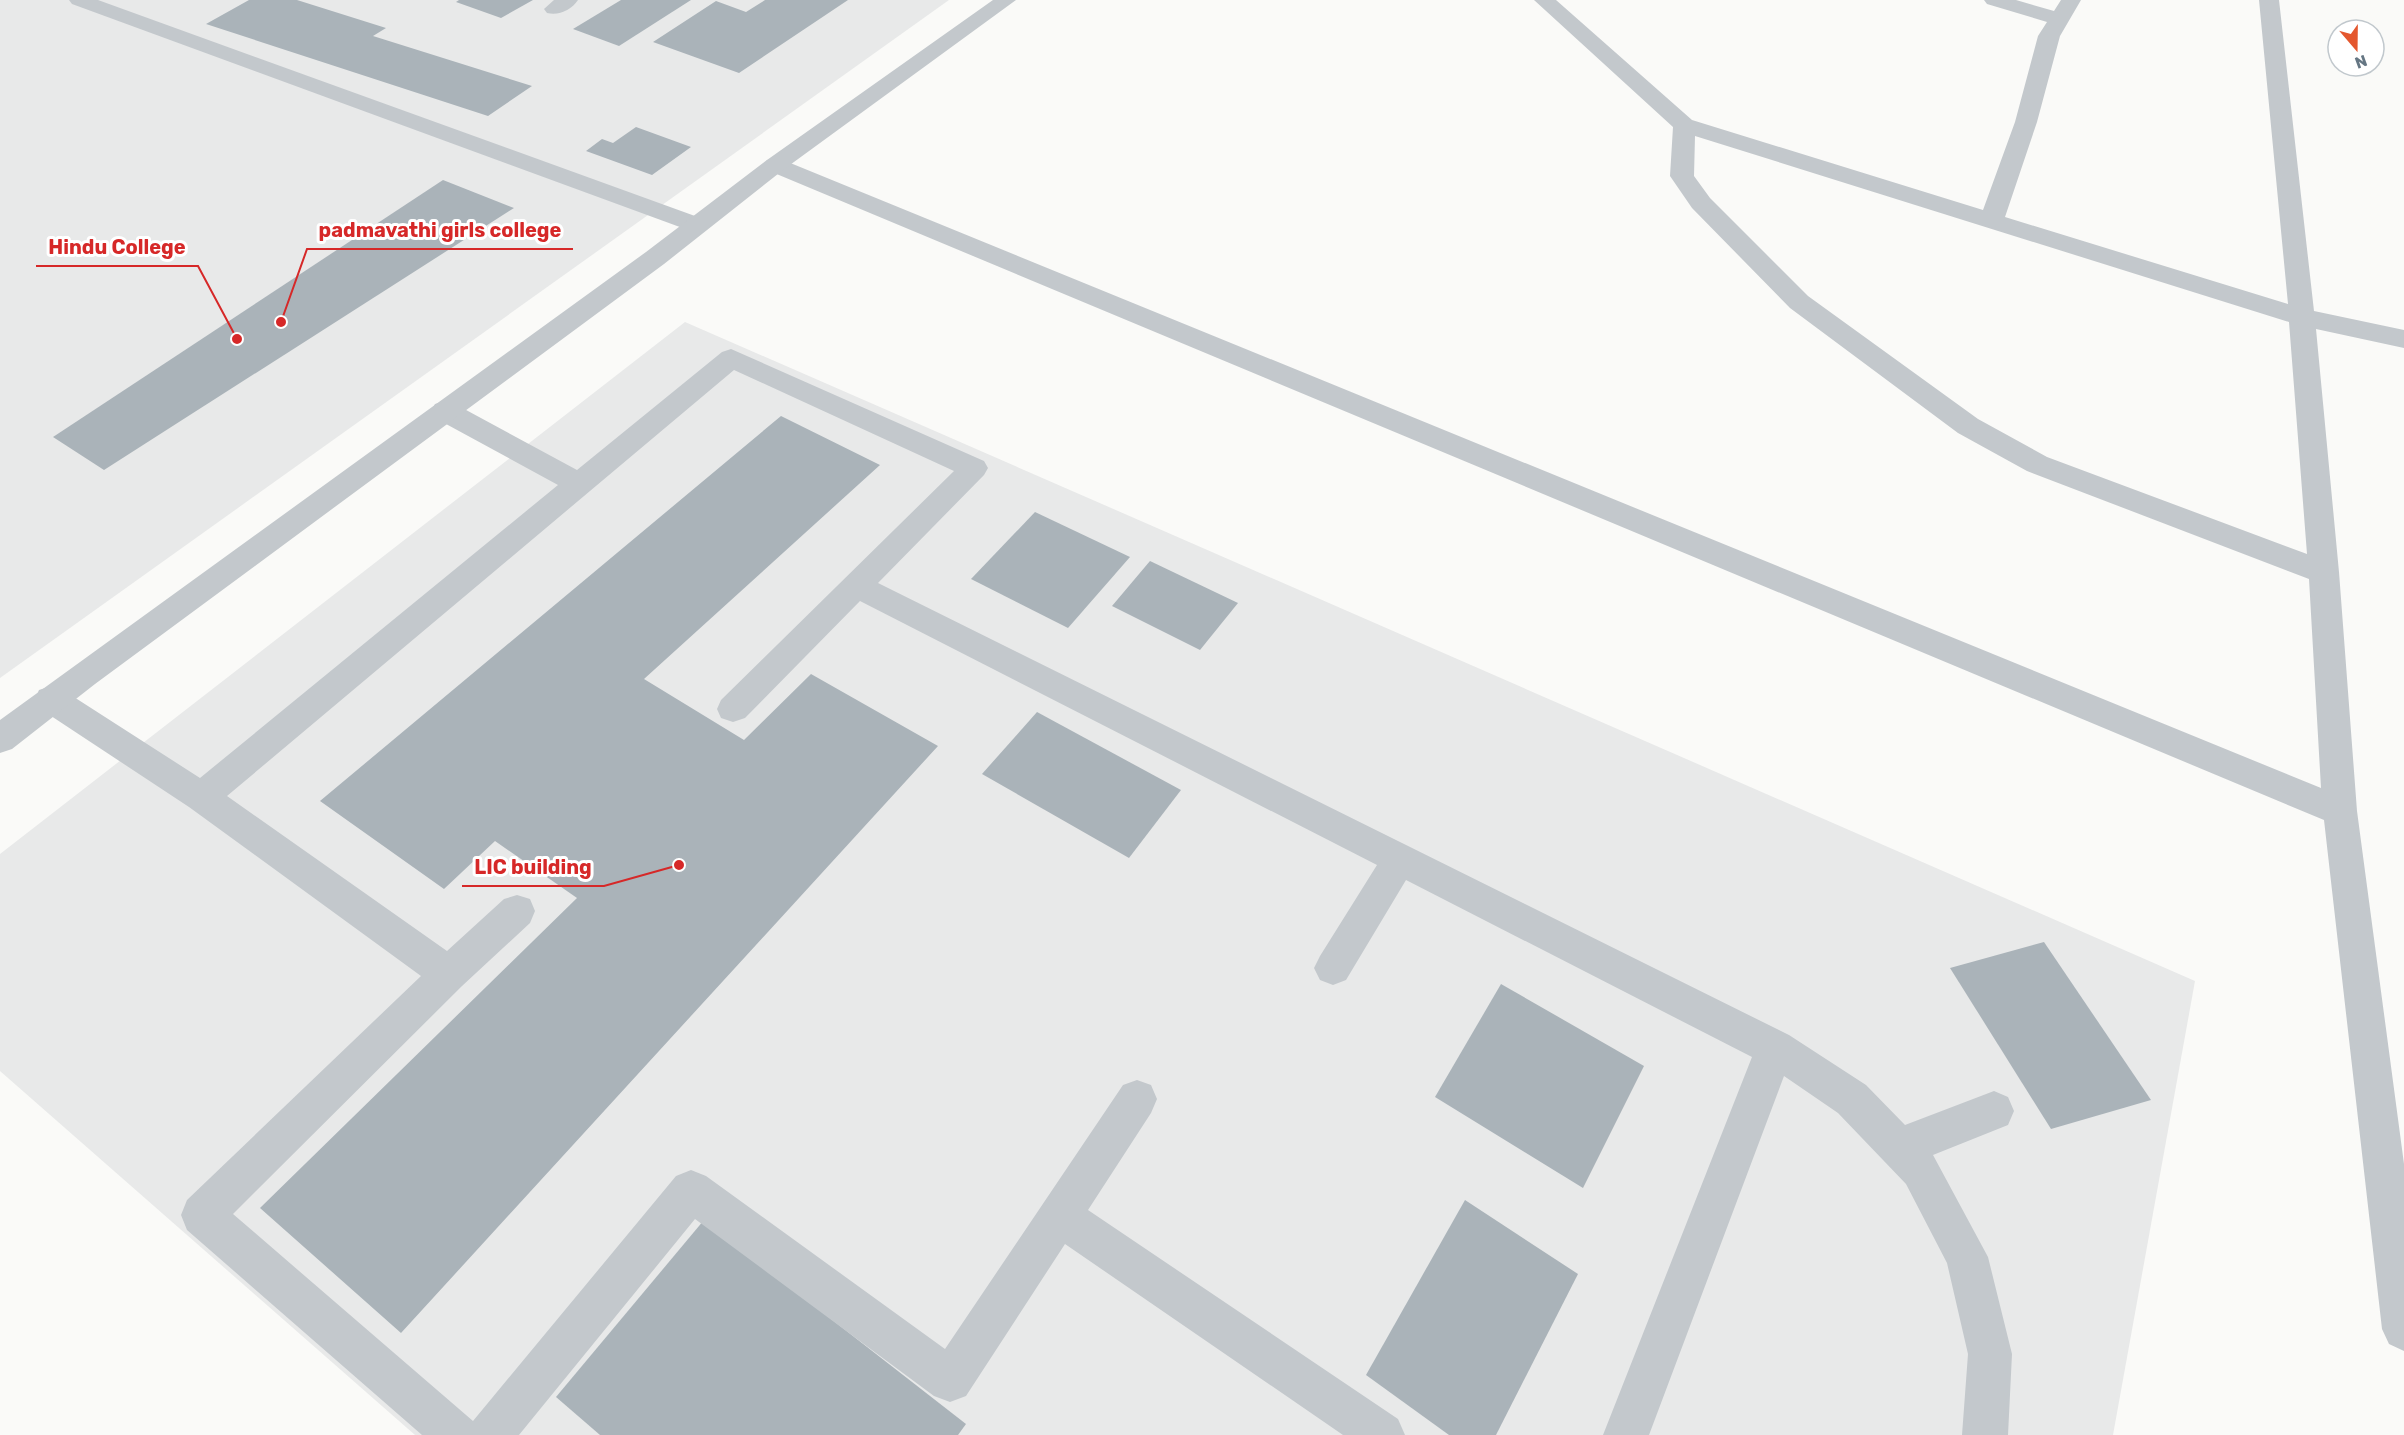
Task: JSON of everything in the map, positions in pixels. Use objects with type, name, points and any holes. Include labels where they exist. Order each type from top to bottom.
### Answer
[{"type":"street","points":[[79,0],[697,225]]},
{"type":"street","points":[[0,739],[775,165],[1006,0]]},
{"type":"street","points":[[1544,0],[1684,125],[2302,317],[2404,339]]},
{"type":"street","points":[[1994,0],[2060,19]]},
{"type":"street","points":[[1990,220],[2026,122],[2049,36],[2071,0]]},
{"type":"street","points":[[2269,0],[2302,317],[2324,572],[2340,811],[2404,1329]]},
{"type":"street","points":[[1684,125],[1682,176],[1701,203],[1799,302],[1968,426],[2037,464],[2324,572]]},
{"type":"street","points":[[775,165],[2340,811]]},
{"type":"street","points":[[201,797],[731,358],[974,468],[733,709]]},
{"type":"street","points":[[445,411],[579,484]]},
{"type":"street","points":[[857,586],[1775,1048],[1852,1099],[1920,1170],[1967,1257],[1990,1354],[1985,1435]]},
{"type":"street","points":[[51,699],[201,797],[449,974]]},
{"type":"street","points":[[1333,968],[1400,859]]},
{"type":"street","points":[[456,1435],[202,1215],[517,910]]},
{"type":"street","points":[[1626,1435],[1775,1048]]},
{"type":"street","points":[[490,1435],[691,1191],[950,1380],[1137,1099]]},
{"type":"street","points":[[1899,1148],[1994,1111]]},
{"type":"street","points":[[1059,1215],[1382,1435]]},
{"type":"shaded area","points":[[0,0],[949,0],[0,678]]},
{"type":"shaded area","points":[[685,322],[2195,981],[2113,1435],[415,1435],[0,1071],[0,854]]},
{"type":"building","points":[[249,0],[297,0],[386,28],[373,36],[532,86],[488,116],[206,24]]},
{"type":"building","points":[[459,0],[533,0],[501,18],[456,2]]},
{"type":"building","points":[[621,0],[691,0],[619,46],[573,29]]},
{"type":"building","points":[[765,0],[848,0],[739,73],[653,42],[716,1],[746,12]]},
{"type":"building","points":[[636,127],[691,147],[652,175],[586,151],[602,139],[613,143]]},
{"type":"building","points":[[443,180],[514,208],[104,470],[53,437]]},
{"type":"building","points":[[781,416],[880,465],[644,679],[744,740],[811,674],[938,746],[401,1333],[260,1208],[577,898],[495,841],[444,889],[320,801]]},
{"type":"building","points":[[1035,512],[1130,557],[1068,628],[971,579]]},
{"type":"building","points":[[1150,561],[1238,603],[1200,650],[1112,606]]},
{"type":"building","points":[[1037,712],[1181,790],[1129,858],[982,774]]},
{"type":"building","points":[[2044,942],[2151,1100],[2051,1129],[1950,968]]},
{"type":"building","points":[[1501,984],[1644,1066],[1583,1188],[1435,1097]]},
{"type":"building","points":[[1465,1200],[1578,1274],[1496,1435],[1449,1435],[1366,1375]]},
{"type":"building","points":[[704,1220],[966,1424],[958,1435],[600,1435],[556,1397]]},
{"type":"place","name":"padmavathi girls college","points":[[281,322]]},
{"type":"place","name":"Hindu College","points":[[237,339]]},
{"type":"place","name":"LIC building","points":[[679,865]]}]
